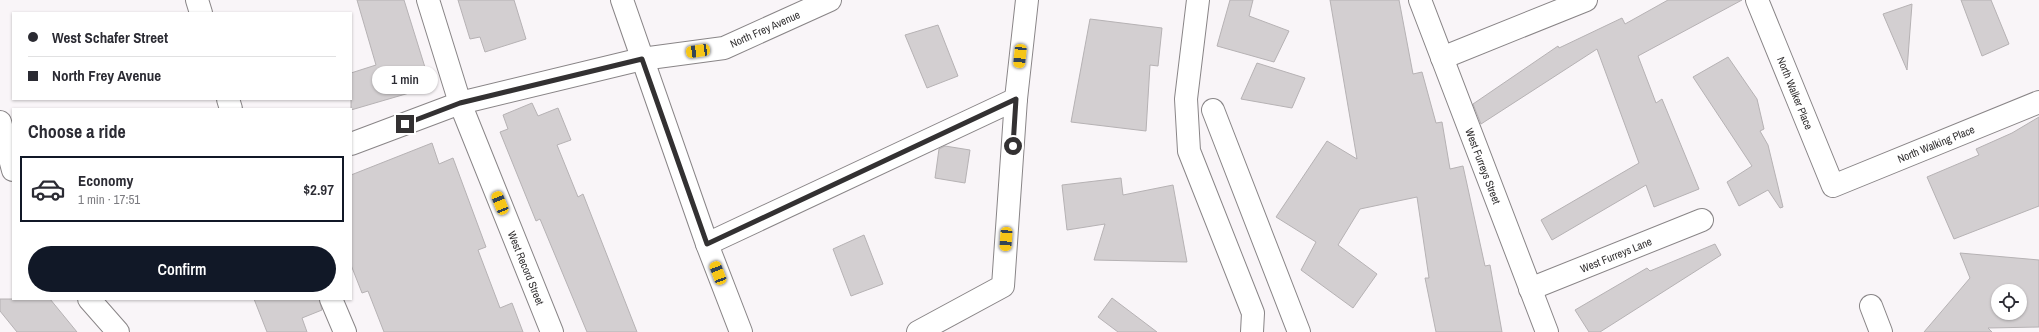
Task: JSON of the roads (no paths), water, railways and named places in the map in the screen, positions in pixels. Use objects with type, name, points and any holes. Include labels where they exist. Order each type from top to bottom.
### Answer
[{"type":"street","points":[[197,0],[201,12]]},
{"type":"street","name":"West Record Street","points":[[428,0],[460,103],[552,332]]},
{"type":"street","points":[[622,0],[707,244],[741,332]]},
{"type":"street","name":"North Frey Avenue","points":[[352,144],[460,103],[642,59],[724,48],[830,0]]},
{"type":"street","points":[[918,332],[1003,286],[1016,99],[1027,0]]},
{"type":"street","points":[[1198,0],[1186,99],[1189,151],[1253,313],[1252,332]]},
{"type":"street","name":"West Furreys Street","points":[[1420,0],[1547,332]]},
{"type":"street","points":[[1442,58],[1586,0]]},
{"type":"street","name":"North Walker Place","points":[[1757,0],[1833,186]]},
{"type":"street","points":[[707,244],[1016,99]]},
{"type":"street","name":"North Walking Place","points":[[1833,186],[2039,102]]},
{"type":"street","points":[[1213,110],[1299,332]]},
{"type":"street","points":[[0,122],[12,166]]},
{"type":"street","name":"West Furreys Lane","points":[[1530,290],[1702,220]]},
{"type":"street","points":[[90,300],[118,332]]},
{"type":"street","points":[[331,300],[345,332]]},
{"type":"street","points":[[1871,306],[1881,332]]}]
